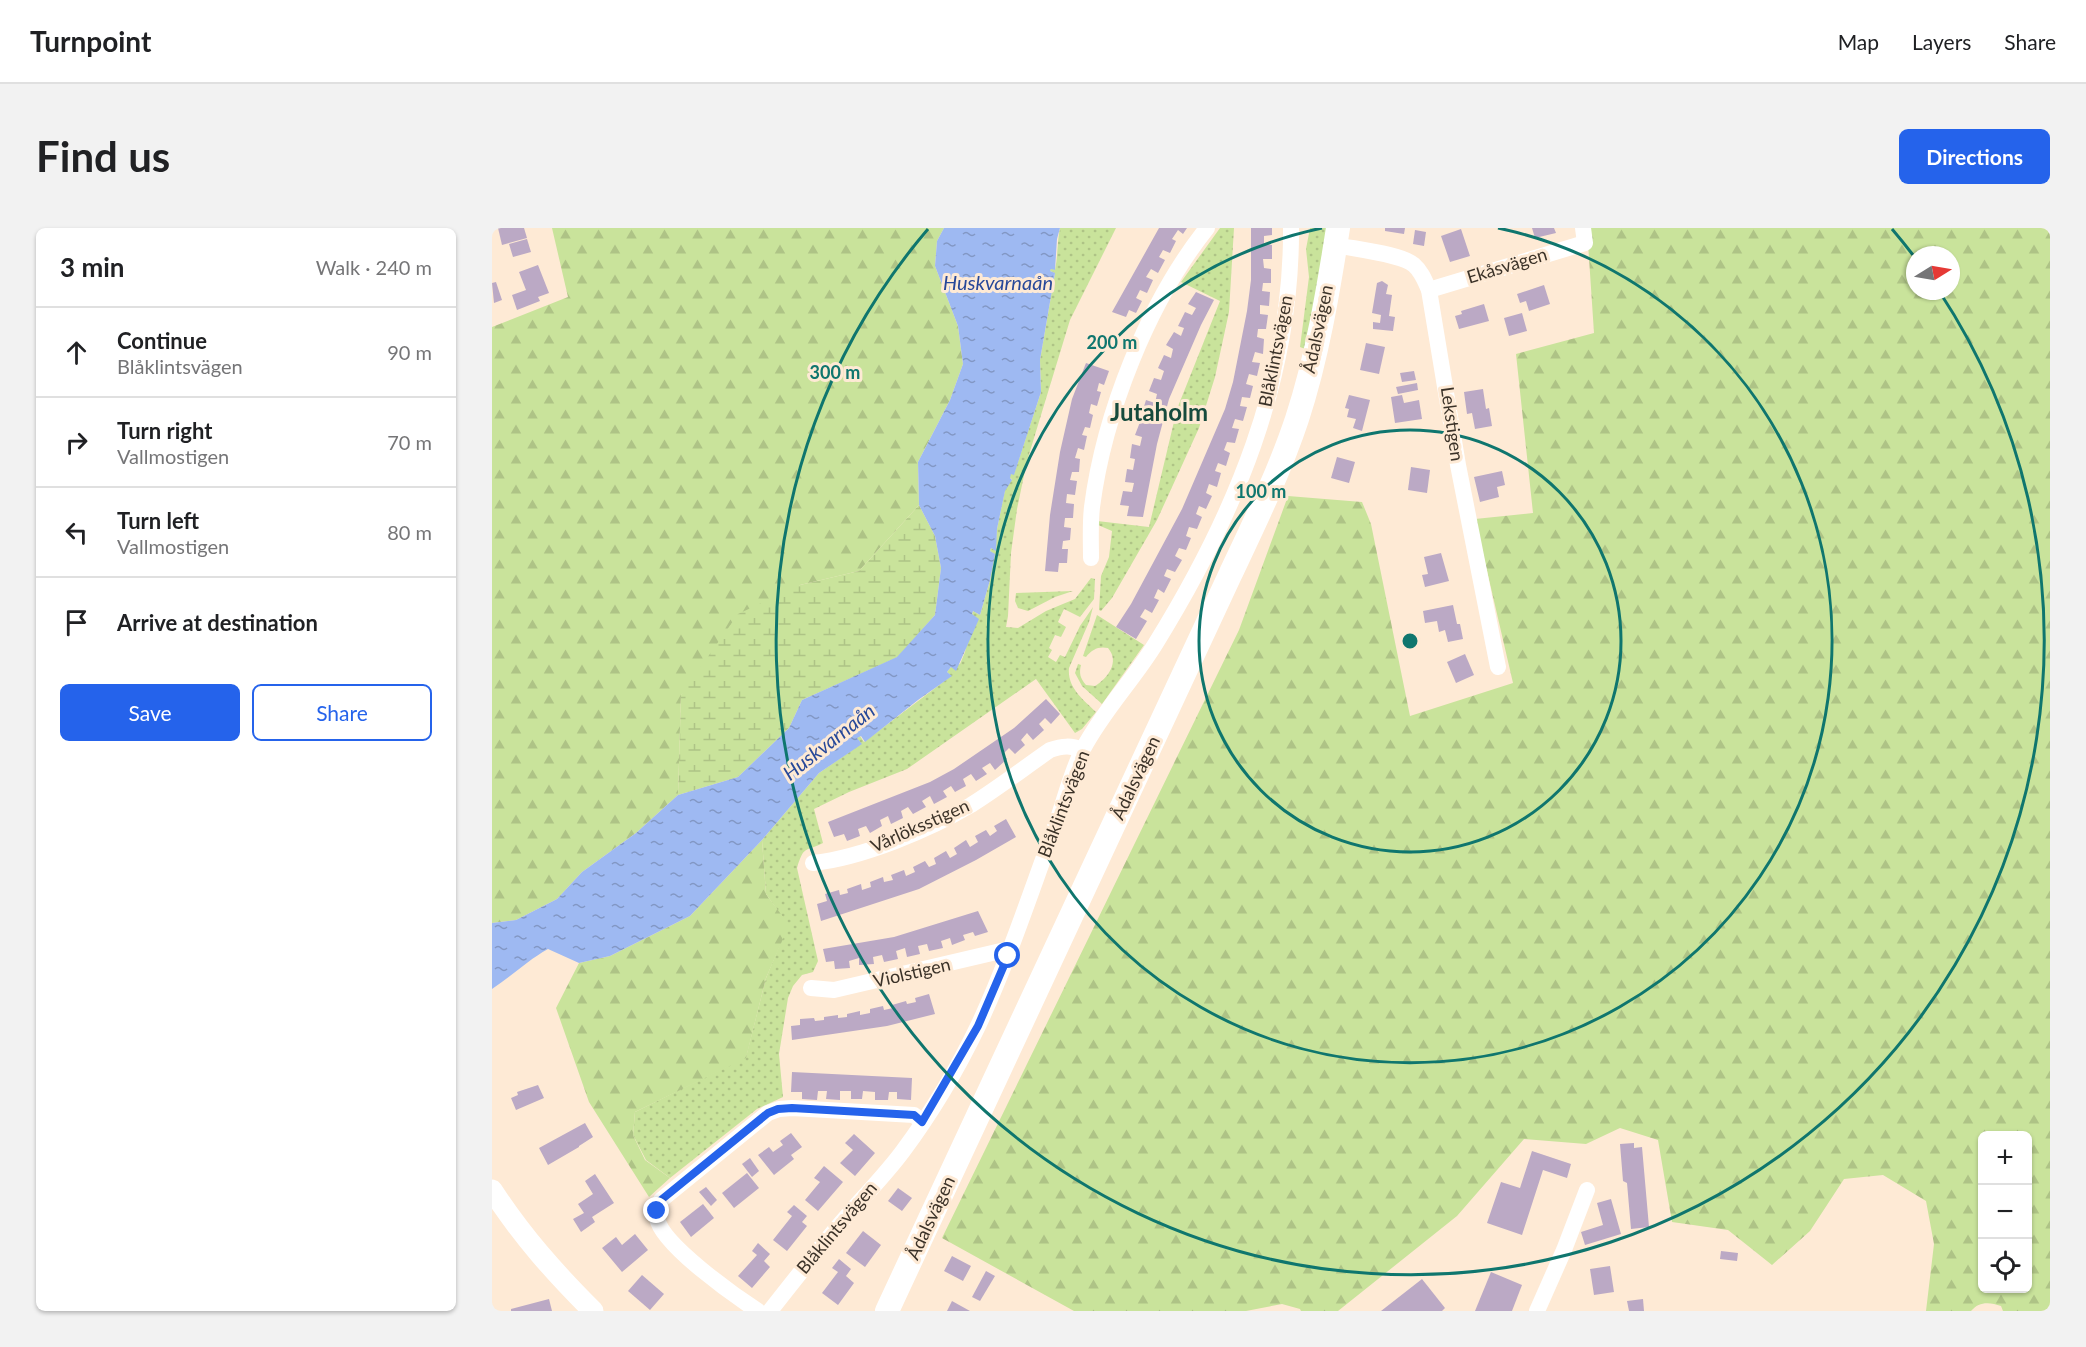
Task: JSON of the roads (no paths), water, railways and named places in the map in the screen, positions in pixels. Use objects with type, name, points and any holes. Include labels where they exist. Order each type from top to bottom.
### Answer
[{"type":"main road","name":"Ådalsvägen","points":[[887,1311],[1255,522],[1302,402],[1318,338],[1337,237]]},
{"type":"street","points":[[1091,558],[1093,506],[1099,469],[1114,411],[1140,344],[1161,300],[1179,266],[1207,228]]},
{"type":"street","name":"Blåklintsvägen","points":[[770,1311],[902,1152],[978,1026],[1008,956],[1082,750],[1106,712],[1155,645],[1207,552],[1243,471],[1261,424],[1276,372],[1288,290],[1291,228]]},
{"type":"street","name":"Ekåsvägen","points":[[1429,290],[1584,236]]},
{"type":"street","name":"Lekstigen","points":[[1337,237],[1413,264],[1423,275],[1429,290],[1458,465],[1498,667]]},
{"type":"street","name":"Vårlöksstigen","points":[[813,863],[834,860],[878,847],[943,820],[971,804],[1050,750],[1062,746],[1074,746],[1082,750]]},
{"type":"street","name":"Violstigen","points":[[811,988],[834,990],[1005,950],[1008,956]]},
{"type":"street","points":[[758,1311],[701,1270],[663,1231],[657,1220],[661,1200],[768,1113],[778,1109],[914,1115],[922,1122]]},
{"type":"street","points":[[492,1190],[536,1251],[593,1311]]},
{"type":"street","points":[[1537,1311],[1587,1190]]},
{"type":"water","name":"Huskvarnaån","points":[[944,228],[1060,228],[1055,270],[1050,271],[1055,273],[1040,360],[1041,392],[1014,475],[1011,474],[1012,480],[1005,491],[997,529],[996,551],[991,548],[990,551],[995,554],[990,580],[980,615],[973,611],[972,614],[979,619],[956,671],[951,667],[947,672],[952,676],[865,742],[861,736],[857,738],[862,744],[819,773],[762,840],[690,916],[610,956],[579,963],[548,949],[492,989],[492,923],[516,920],[557,899],[582,872],[636,833],[678,795],[738,777],[789,728],[802,700],[897,657],[935,615],[941,568],[935,536],[919,505],[918,462],[950,400],[963,364],[958,326],[935,266],[937,241]]},
{"type":"district","name":"Jutaholm","points":[[1159,413]]}]
